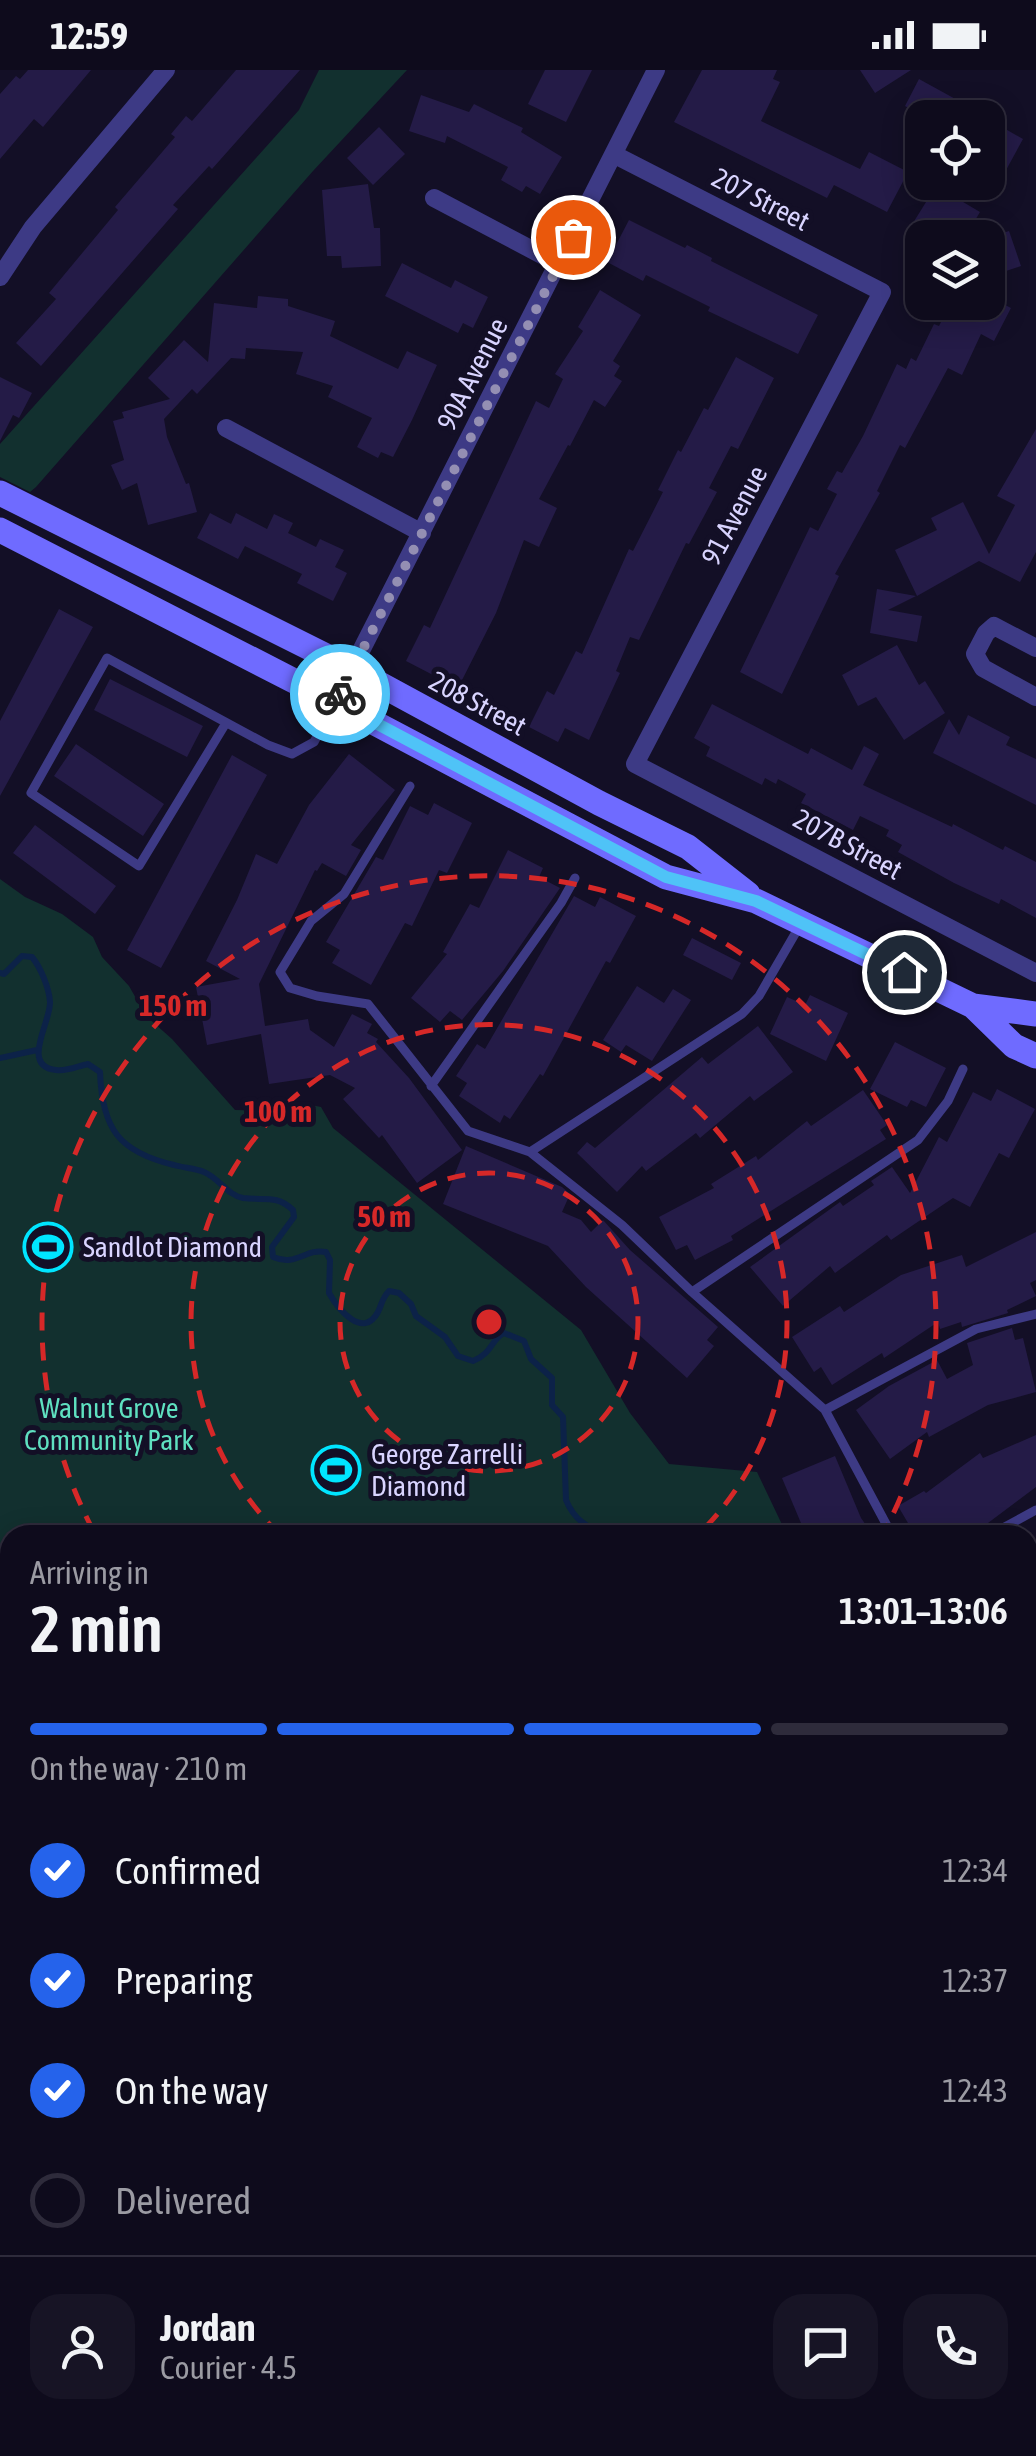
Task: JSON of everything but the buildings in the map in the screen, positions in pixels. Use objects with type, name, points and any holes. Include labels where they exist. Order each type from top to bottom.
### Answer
[{"type":"main road","name":"208 Street","points":[[0,493],[352,669],[688,847],[756,901]]},
{"type":"main road","name":"208 Street","points":[[0,530],[666,877],[756,901],[973,1006],[1014,1046],[1036,1056]]},
{"type":"main road","name":"208 Street","points":[[973,1006],[1036,1014]]},
{"type":"street","points":[[0,277],[33,227],[166,70]]},
{"type":"street","name":"90A Avenue","points":[[336,702],[656,70]]},
{"type":"street","name":"207 Street","points":[[615,155],[882,292]]},
{"type":"street","points":[[434,198],[559,264]]},
{"type":"street","name":"91 Avenue","points":[[635,764],[882,292]]},
{"type":"street","points":[[226,428],[422,533]]},
{"type":"street","points":[[1036,647],[994,626],[975,654],[984,668],[1036,697]]},
{"type":"street","name":"207B Street","points":[[635,764],[1036,973]]},
{"type":"lane","points":[[226,722],[139,866],[32,792],[107,658],[292,754],[314,742],[336,702]]},
{"type":"lane","points":[[410,786],[344,894],[310,920],[280,972],[290,988],[368,1004],[468,1131],[530,1152],[622,1225],[825,1410],[887,1525]]},
{"type":"lane","points":[[431,1086],[575,878]]},
{"type":"lane","points":[[530,1152],[742,1014],[759,996],[802,923]]},
{"type":"lane","points":[[692,1292],[918,1140],[948,1101],[964,1069]]},
{"type":"lane","points":[[825,1410],[976,1330],[1036,1314]]},
{"type":"lane","points":[[1008,1525],[1036,1510]]},
{"type":"green space","points":[[319,70],[407,70],[313,171],[36,487],[30,492],[0,477],[0,444],[299,110]]},
{"type":"green space","name":"Walnut Grove Community Park","points":[[0,879],[25,897],[62,914],[93,937],[102,957],[129,986],[146,1016],[172,1039],[235,1110],[278,1111],[306,1104],[321,1107],[333,1128],[581,1330],[630,1413],[669,1464],[757,1472],[782,1525],[0,1525]]},
{"type":"waterway","points":[[0,973],[4,974],[22,956],[32,957],[44,978],[50,1002],[40,1042],[40,1060],[45,1067],[56,1070],[88,1064],[100,1072],[110,1123],[127,1145],[155,1160],[204,1172],[237,1196],[275,1200],[293,1210],[294,1217],[272,1247],[273,1257],[288,1260],[326,1252],[330,1260],[329,1293],[351,1319],[358,1323],[372,1320],[389,1291],[399,1293],[411,1304],[416,1316],[445,1337],[458,1356],[473,1361],[480,1358],[504,1333],[524,1341],[531,1359],[552,1378],[552,1405],[563,1417],[566,1500],[573,1513],[587,1525]]},
{"type":"waterway","points":[[0,1058],[37,1050]]},
{"type":"way so far","points":[[340,694],[573,237]]},
{"type":"place","name":"Sandlot Diamond","points":[[48,1247]]},
{"type":"place","name":"George Zarrelli Diamond","points":[[336,1470]]},
{"type":"route","points":[[340,694],[336,702],[666,877],[756,901],[904,972]]}]
